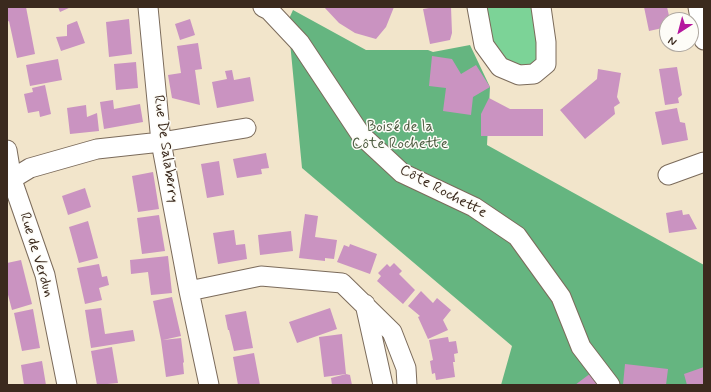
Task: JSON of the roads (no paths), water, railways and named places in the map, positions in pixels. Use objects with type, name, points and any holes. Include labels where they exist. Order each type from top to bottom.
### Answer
[{"type":"street","name":"Rue De Salaberry","points":[[148,7],[161,142],[189,290],[209,385]]},
{"type":"street","name":"Côte Rochette","points":[[263,7],[268,10],[300,43],[361,135],[402,173],[474,206],[517,236],[561,297],[581,347],[610,385]]},
{"type":"street","points":[[477,7],[484,45],[500,67],[519,75],[534,74],[546,64],[546,42],[541,7]]},
{"type":"street","points":[[698,7],[704,40]]},
{"type":"street","points":[[10,181],[30,168],[98,149],[161,142],[246,128]]},
{"type":"street","name":"Rue de Verdun","points":[[7,150],[10,181],[45,275],[67,385]]},
{"type":"street","points":[[668,175],[704,162]]},
{"type":"street","points":[[189,290],[261,276],[342,282],[392,332],[406,368],[407,385]]},
{"type":"street","points":[[365,304],[383,385]]},
{"type":"park label","name":"Boisé de la Côte Rochette","points":[[400,136]]}]
